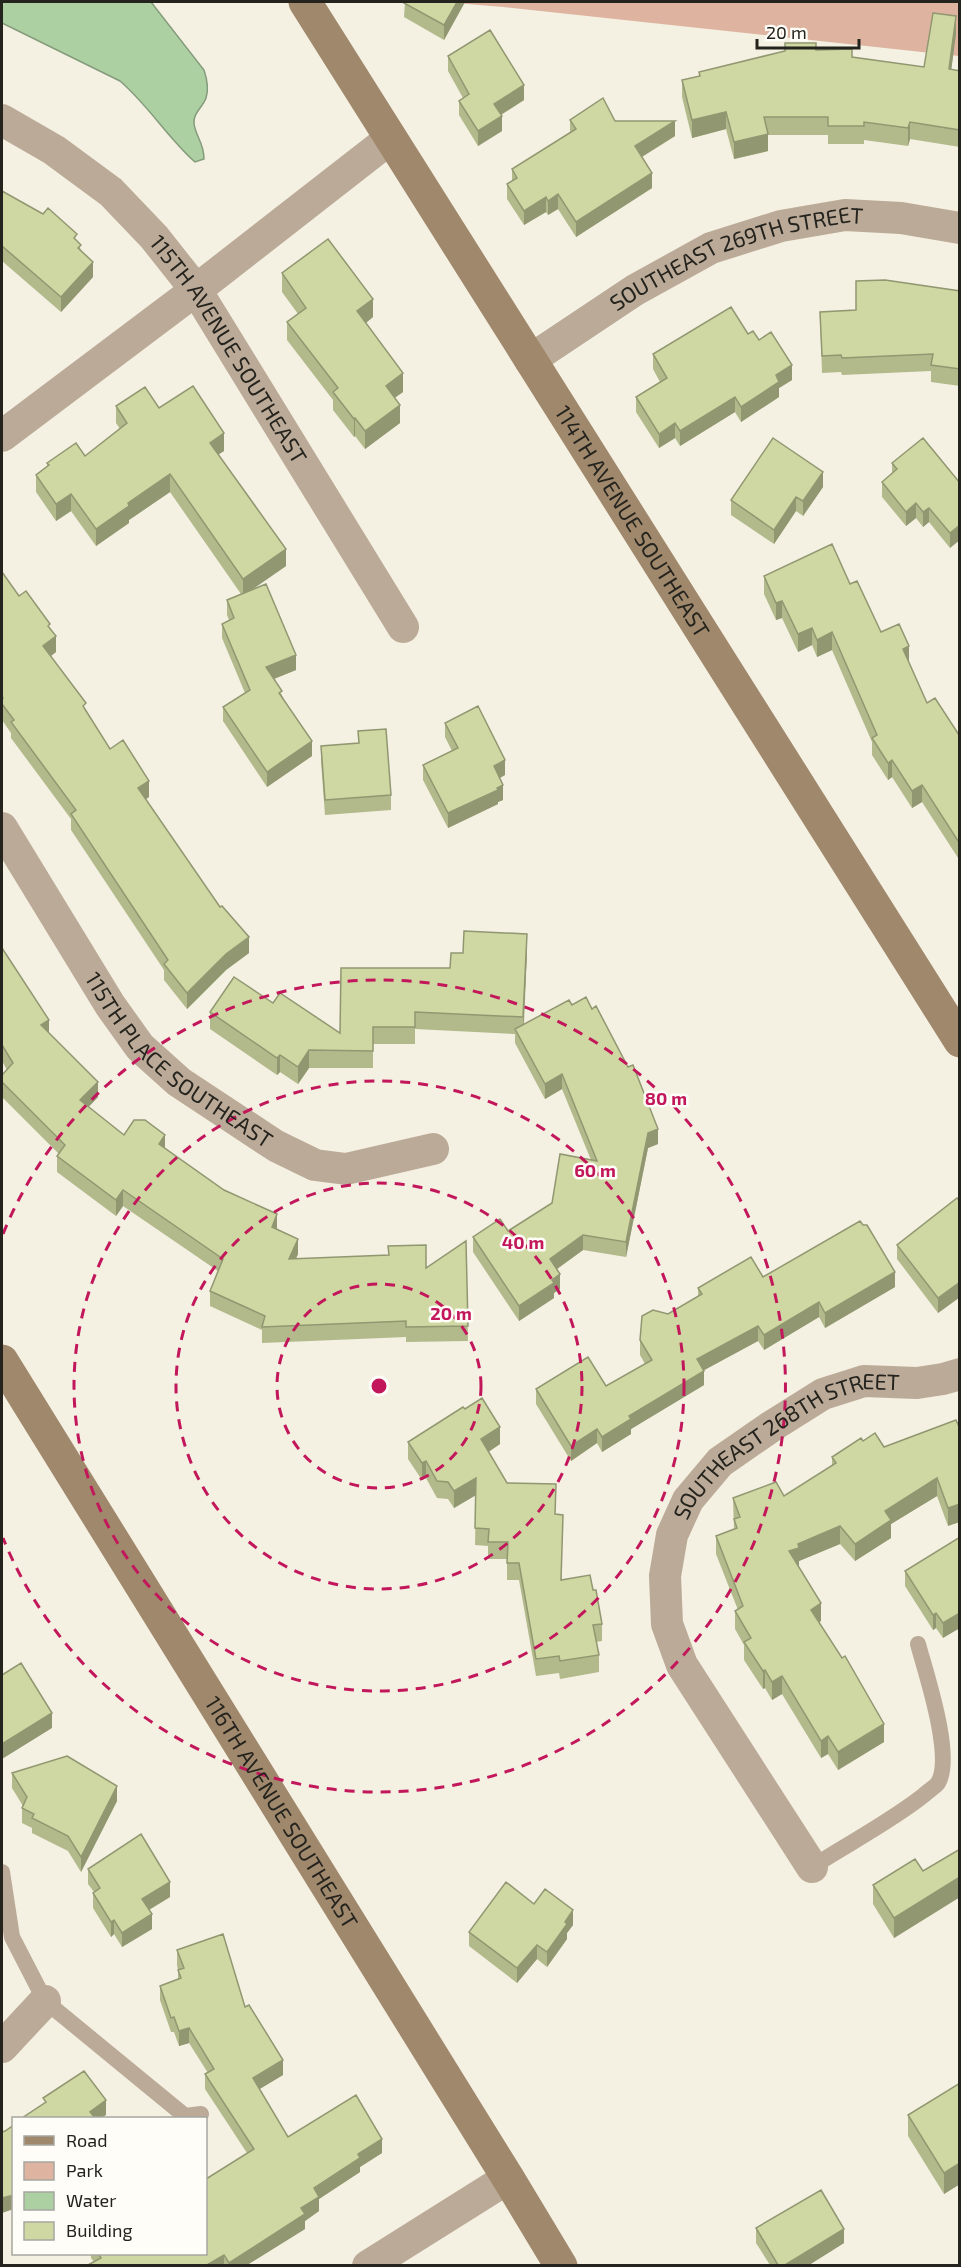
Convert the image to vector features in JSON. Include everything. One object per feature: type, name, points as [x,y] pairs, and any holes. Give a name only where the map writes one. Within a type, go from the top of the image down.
[{"type":"street","name":"114TH AVENUE SOUTHEAST","points":[[305,2],[960,1041]]},
{"type":"street","name":"115TH AVENUE SOUTHEAST","points":[[2,120],[54,150],[111,192],[154,237],[196,290],[403,627]]},
{"type":"street","points":[[2,436],[196,290],[390,138]]},
{"type":"street","name":"SOUTHEAST 269TH STREET","points":[[531,360],[635,290],[711,248],[781,226],[845,216],[901,218],[960,228]]},
{"type":"street","name":"115TH PLACE SOUTHEAST","points":[[2,828],[110,1005],[141,1047],[179,1082],[276,1146],[315,1165],[346,1169],[433,1149]]},
{"type":"street","name":"116TH AVENUE SOUTHEAST","points":[[2,1361],[561,2265]]},
{"type":"street","name":"SOUTHEAST 268TH STREET","points":[[812,1866],[682,1665],[667,1624],[665,1576],[672,1535],[688,1500],[720,1462],[772,1425],[823,1394],[864,1382],[917,1383],[960,1374]]},
{"type":"street","points":[[2,2047],[45,2001]]},
{"type":"street","points":[[368,2265],[508,2178]]},
{"type":"lane","points":[[812,1866],[910,1806],[938,1783],[944,1763],[940,1735],[918,1644]]},
{"type":"lane","points":[[2,1872],[12,1937],[45,2001],[185,2116],[201,2114]]},
{"type":"green space","points":[[444,2],[959,2],[959,56],[503,7]]},
{"type":"water","points":[[2,2],[151,2],[204,70],[207,95],[195,116],[194,123],[203,148],[204,159],[195,162],[120,81],[2,23]]},
{"type":"building","points":[[405,2],[457,2],[444,25]]},
{"type":"building","points":[[933,13],[956,16],[949,69],[960,71],[960,130],[910,122],[908,128],[864,122],[864,126],[828,126],[828,117],[764,117],[768,134],[734,142],[726,112],[692,120],[682,80],[700,76],[699,72],[785,51],[785,43],[816,43],[816,50],[852,49],[852,57],[924,67]]},
{"type":"building","points":[[490,30],[524,85],[494,104],[502,116],[478,131],[459,101],[469,94],[448,56]]},
{"type":"building","points":[[603,98],[615,121],[675,121],[635,146],[652,173],[576,222],[558,194],[548,201],[546,197],[524,211],[507,184],[517,178],[512,169],[576,129],[570,120]]},
{"type":"building","points":[[2,191],[43,214],[48,208],[77,234],[74,238],[81,245],[78,248],[93,262],[61,297],[2,246]]},
{"type":"building","points":[[328,239],[373,299],[357,311],[403,373],[386,386],[400,405],[365,431],[333,392],[338,388],[287,322],[306,308],[282,273]]},
{"type":"building","points":[[885,280],[960,291],[960,369],[931,365],[933,354],[842,358],[841,355],[822,356],[820,312],[856,310],[856,281]]},
{"type":"building","points":[[731,307],[748,334],[753,331],[759,340],[771,332],[792,365],[776,375],[779,382],[741,407],[735,397],[680,431],[675,423],[659,434],[636,397],[667,378],[653,354]]},
{"type":"building","points":[[193,386],[224,433],[210,443],[286,549],[243,579],[170,474],[96,529],[71,494],[56,504],[36,475],[49,465],[47,463],[76,443],[85,456],[127,423],[116,406],[145,387],[159,408]]},
{"type":"building","points":[[773,438],[823,472],[803,501],[796,497],[774,530],[731,500]]},
{"type":"building","points":[[923,438],[960,483],[960,525],[950,533],[929,508],[923,512],[916,503],[906,512],[882,482],[897,469],[892,463]]},
{"type":"building","points":[[832,544],[850,584],[857,581],[881,632],[899,624],[909,646],[903,649],[927,703],[935,698],[960,735],[960,844],[922,785],[912,791],[892,760],[888,763],[872,738],[877,735],[832,632],[817,640],[812,628],[798,634],[782,601],[776,603],[764,576]]},
{"type":"building","points":[[2,572],[19,596],[26,591],[50,624],[48,626],[56,636],[43,646],[86,703],[83,706],[110,749],[123,740],[149,781],[138,788],[220,907],[222,906],[249,937],[226,954],[187,993],[164,964],[168,960],[71,814],[76,810],[11,722],[14,720],[2,704]]},
{"type":"building","points":[[266,584],[296,655],[266,667],[282,691],[279,693],[312,741],[267,772],[223,707],[250,690],[222,624],[234,618],[227,600]]},
{"type":"building","points":[[478,706],[505,760],[494,766],[503,785],[497,788],[498,790],[448,813],[423,765],[458,748],[445,723]]},
{"type":"building","points":[[386,729],[391,795],[325,800],[321,746],[359,743],[358,731]]},
{"type":"building","points":[[464,931],[527,934],[523,1017],[415,1012],[415,1027],[373,1027],[373,1051],[309,1050],[298,1067],[280,1055],[277,1058],[210,1012],[234,977],[273,1003],[280,993],[340,1033],[341,968],[450,968],[451,953],[463,953]]},
{"type":"building","points":[[2,948],[49,1020],[41,1025],[98,1082],[80,1100],[124,1135],[134,1120],[145,1120],[165,1135],[159,1144],[224,1190],[277,1214],[272,1227],[298,1239],[289,1259],[389,1255],[388,1246],[426,1245],[426,1268],[466,1241],[468,1326],[406,1327],[406,1321],[262,1327],[265,1316],[210,1291],[223,1259],[123,1190],[116,1200],[57,1156],[65,1145],[2,1082],[2,1075],[13,1063],[2,1045]]},
{"type":"building","points":[[586,997],[592,1009],[596,1006],[628,1067],[633,1065],[658,1129],[648,1133],[626,1242],[583,1235],[550,1259],[560,1274],[552,1280],[554,1283],[519,1306],[473,1237],[500,1219],[508,1231],[552,1203],[560,1154],[597,1161],[562,1074],[545,1084],[515,1029],[569,1000],[572,1005]]},
{"type":"building","points":[[957,1198],[960,1201],[960,1282],[938,1298],[897,1245]]},
{"type":"building","points":[[860,1221],[863,1225],[867,1225],[895,1272],[825,1313],[819,1302],[764,1335],[758,1326],[697,1359],[704,1371],[629,1416],[631,1419],[602,1437],[597,1429],[571,1446],[536,1389],[588,1357],[606,1386],[652,1360],[640,1340],[642,1316],[653,1310],[668,1314],[702,1294],[698,1288],[751,1257],[763,1277]]},
{"type":"building","points":[[482,1398],[500,1427],[481,1439],[507,1483],[556,1484],[555,1514],[563,1515],[561,1580],[590,1575],[593,1590],[596,1590],[602,1624],[593,1625],[599,1655],[560,1661],[559,1656],[536,1659],[519,1563],[507,1563],[508,1542],[488,1542],[489,1529],[475,1528],[476,1478],[454,1491],[448,1482],[437,1481],[426,1461],[422,1463],[408,1442],[463,1407],[465,1409]]},
{"type":"building","points":[[956,1420],[960,1429],[960,1504],[948,1508],[937,1478],[885,1511],[891,1520],[855,1544],[840,1526],[798,1544],[799,1548],[789,1551],[821,1603],[811,1610],[842,1658],[845,1656],[884,1724],[838,1752],[828,1736],[821,1741],[782,1676],[772,1682],[744,1642],[751,1638],[735,1611],[743,1606],[716,1536],[737,1528],[734,1519],[740,1517],[733,1498],[776,1482],[784,1496],[836,1463],[832,1457],[861,1438],[863,1441],[875,1433],[884,1447]]},
{"type":"building","points":[[960,1537],[960,1613],[943,1623],[936,1613],[933,1615],[905,1571]]},
{"type":"building","points":[[21,1663],[52,1713],[2,1744],[2,1675]]},
{"type":"building","points":[[67,1756],[117,1786],[81,1857],[68,1836],[32,1818],[34,1814],[22,1808],[27,1797],[12,1773]]},
{"type":"building","points":[[141,1834],[170,1882],[142,1899],[152,1914],[122,1933],[114,1920],[111,1922],[93,1893],[100,1888],[88,1869]]},
{"type":"building","points":[[960,1849],[960,1877],[894,1918],[873,1885],[915,1859],[923,1871]]},
{"type":"building","points":[[506,1882],[534,1904],[545,1889],[573,1910],[565,1922],[567,1924],[547,1952],[537,1945],[517,1968],[469,1932]]},
{"type":"building","points":[[223,1934],[245,2007],[249,2005],[283,2060],[253,2078],[288,2137],[356,2095],[382,2139],[358,2154],[360,2158],[314,2188],[319,2197],[301,2208],[305,2214],[229,2263],[224,2255],[207,2265],[88,2265],[101,2258],[99,2255],[207,2255],[207,2178],[254,2149],[205,2074],[214,2069],[189,2028],[179,2031],[174,2017],[171,2018],[160,1986],[181,1978],[178,1970],[184,1968],[177,1950]]},
{"type":"building","points":[[84,2071],[106,2100],[90,2112],[94,2117],[24,2117],[46,2102],[43,2098]]},
{"type":"building","points":[[960,2083],[960,2163],[944,2173],[908,2115]]},
{"type":"building","points":[[12,2126],[12,2196],[2,2198],[2,2132]]},
{"type":"building","points":[[821,2190],[844,2229],[785,2265],[778,2265],[756,2228]]}]
